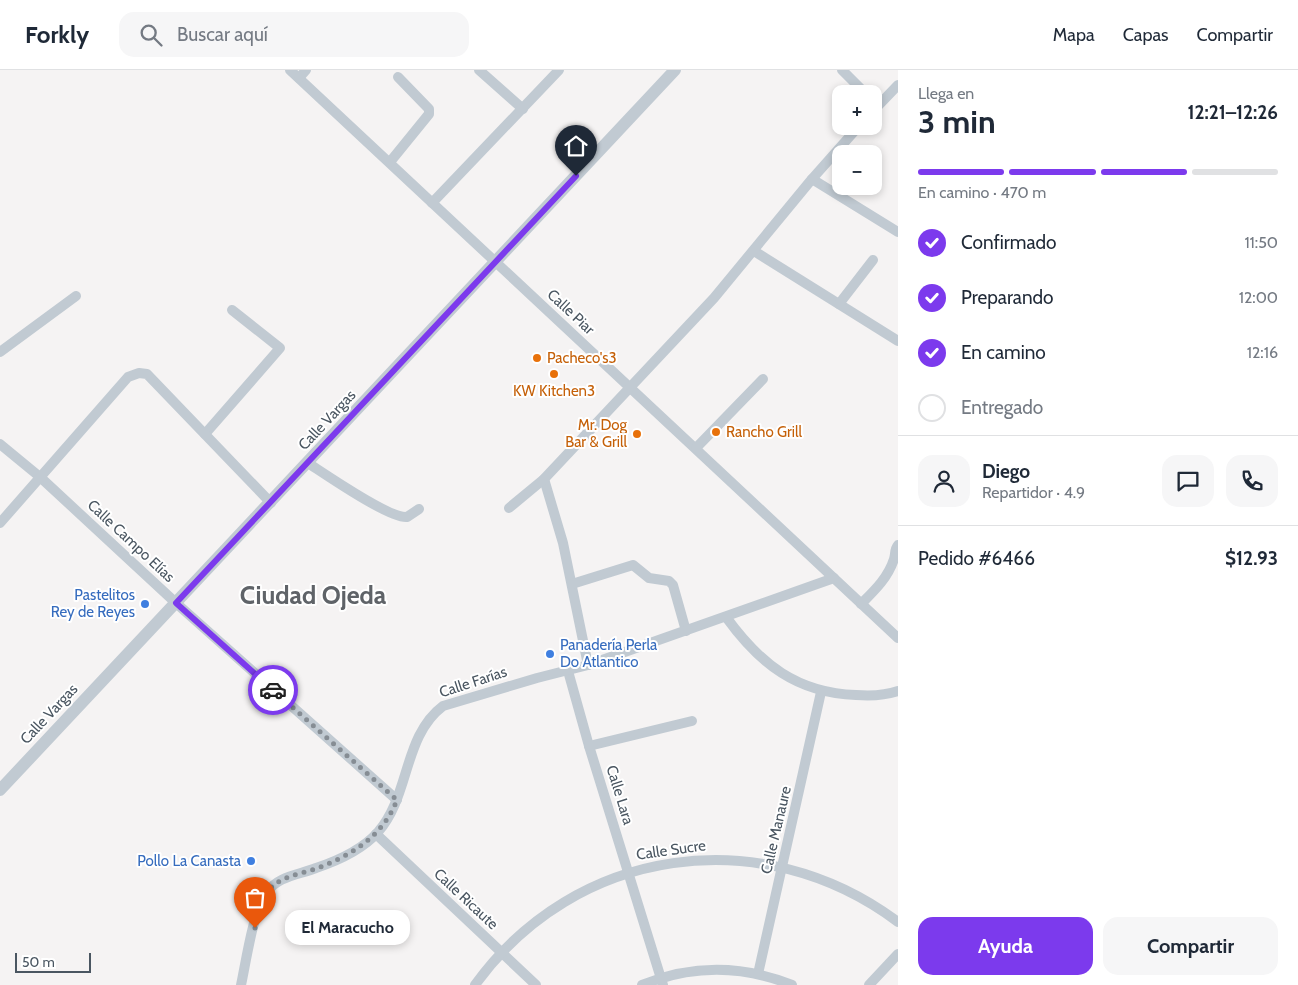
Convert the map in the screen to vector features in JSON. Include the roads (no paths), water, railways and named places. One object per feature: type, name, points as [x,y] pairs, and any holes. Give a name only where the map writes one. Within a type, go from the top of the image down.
[{"type":"street","name":"Calle Piar","points":[[290,70],[302,74],[432,203],[898,638]]},
{"type":"street","points":[[479,70],[523,109]]},
{"type":"street","points":[[432,203],[559,70]]},
{"type":"street","name":"Calle Vargas","points":[[0,790],[675,70]]},
{"type":"street","points":[[842,70],[857,85]]},
{"type":"street","points":[[390,162],[429,114],[429,109],[398,78]]},
{"type":"street","points":[[882,99],[898,84]]},
{"type":"street","points":[[509,508],[544,479],[630,388],[754,251],[812,178],[851,135]]},
{"type":"street","points":[[812,178],[898,232]]},
{"type":"street","points":[[754,251],[898,341]]},
{"type":"street","points":[[839,304],[873,260]]},
{"type":"street","points":[[0,352],[76,296]]},
{"type":"street","points":[[205,434],[280,348],[232,310]]},
{"type":"street","points":[[0,523],[128,377],[138,373],[148,374],[271,503]]},
{"type":"street","points":[[696,448],[763,379]]},
{"type":"street","name":"Calle Campo Elías","points":[[0,445],[40,478],[176,603],[397,800]]},
{"type":"street","points":[[308,463],[347,488],[396,515],[407,517],[419,509]]},
{"type":"street","points":[[544,479],[563,543],[588,665]]},
{"type":"street","points":[[861,604],[881,585],[895,558],[894,550],[898,545]]},
{"type":"street","points":[[572,584],[633,565],[649,578],[669,582],[673,585],[686,631]]},
{"type":"street","name":"Calle Farías","points":[[241,985],[259,908],[269,890],[284,878],[317,868],[350,853],[376,834],[391,816],[415,746],[430,716],[442,706],[588,665],[834,578]]},
{"type":"street","points":[[726,617],[744,642],[758,656],[788,677],[821,692],[872,696],[898,691]]},
{"type":"street","name":"Calle Lara","points":[[568,671],[661,981]]},
{"type":"street","name":"Calle Manaure","points":[[758,974],[821,692]]},
{"type":"street","points":[[589,746],[692,721]]},
{"type":"street","name":"Calle Ricaute","points":[[376,834],[536,985]]},
{"type":"street","name":"Calle Sucre","points":[[475,985],[524,930],[582,892],[628,872],[695,860],[739,860],[782,867],[836,885],[870,902],[898,922]]},
{"type":"street","points":[[869,985],[898,954]]},
{"type":"street","points":[[642,985],[707,969],[733,970],[758,974],[792,985]]},
{"type":"place","name":"Pacheco's3","points":[[537,358]]},
{"type":"place","name":"KW Kitchen3","points":[[554,374]]},
{"type":"place","name":"Rancho Grill","points":[[716,432]]},
{"type":"place","name":"Mr. Dog Bar & Grill","points":[[637,434]]},
{"type":"place","name":"Pastelitos Rey de Reyes","points":[[145,604]]},
{"type":"place","name":"Panadería Perla Do Atlantico","points":[[550,654]]},
{"type":"place","name":"Pollo La Canasta","points":[[251,861]]},
{"type":"place","name":"El Maracucho","points":[[255,928]]},
{"type":"district","name":"Ciudad Ojeda","points":[[313,595]]}]
